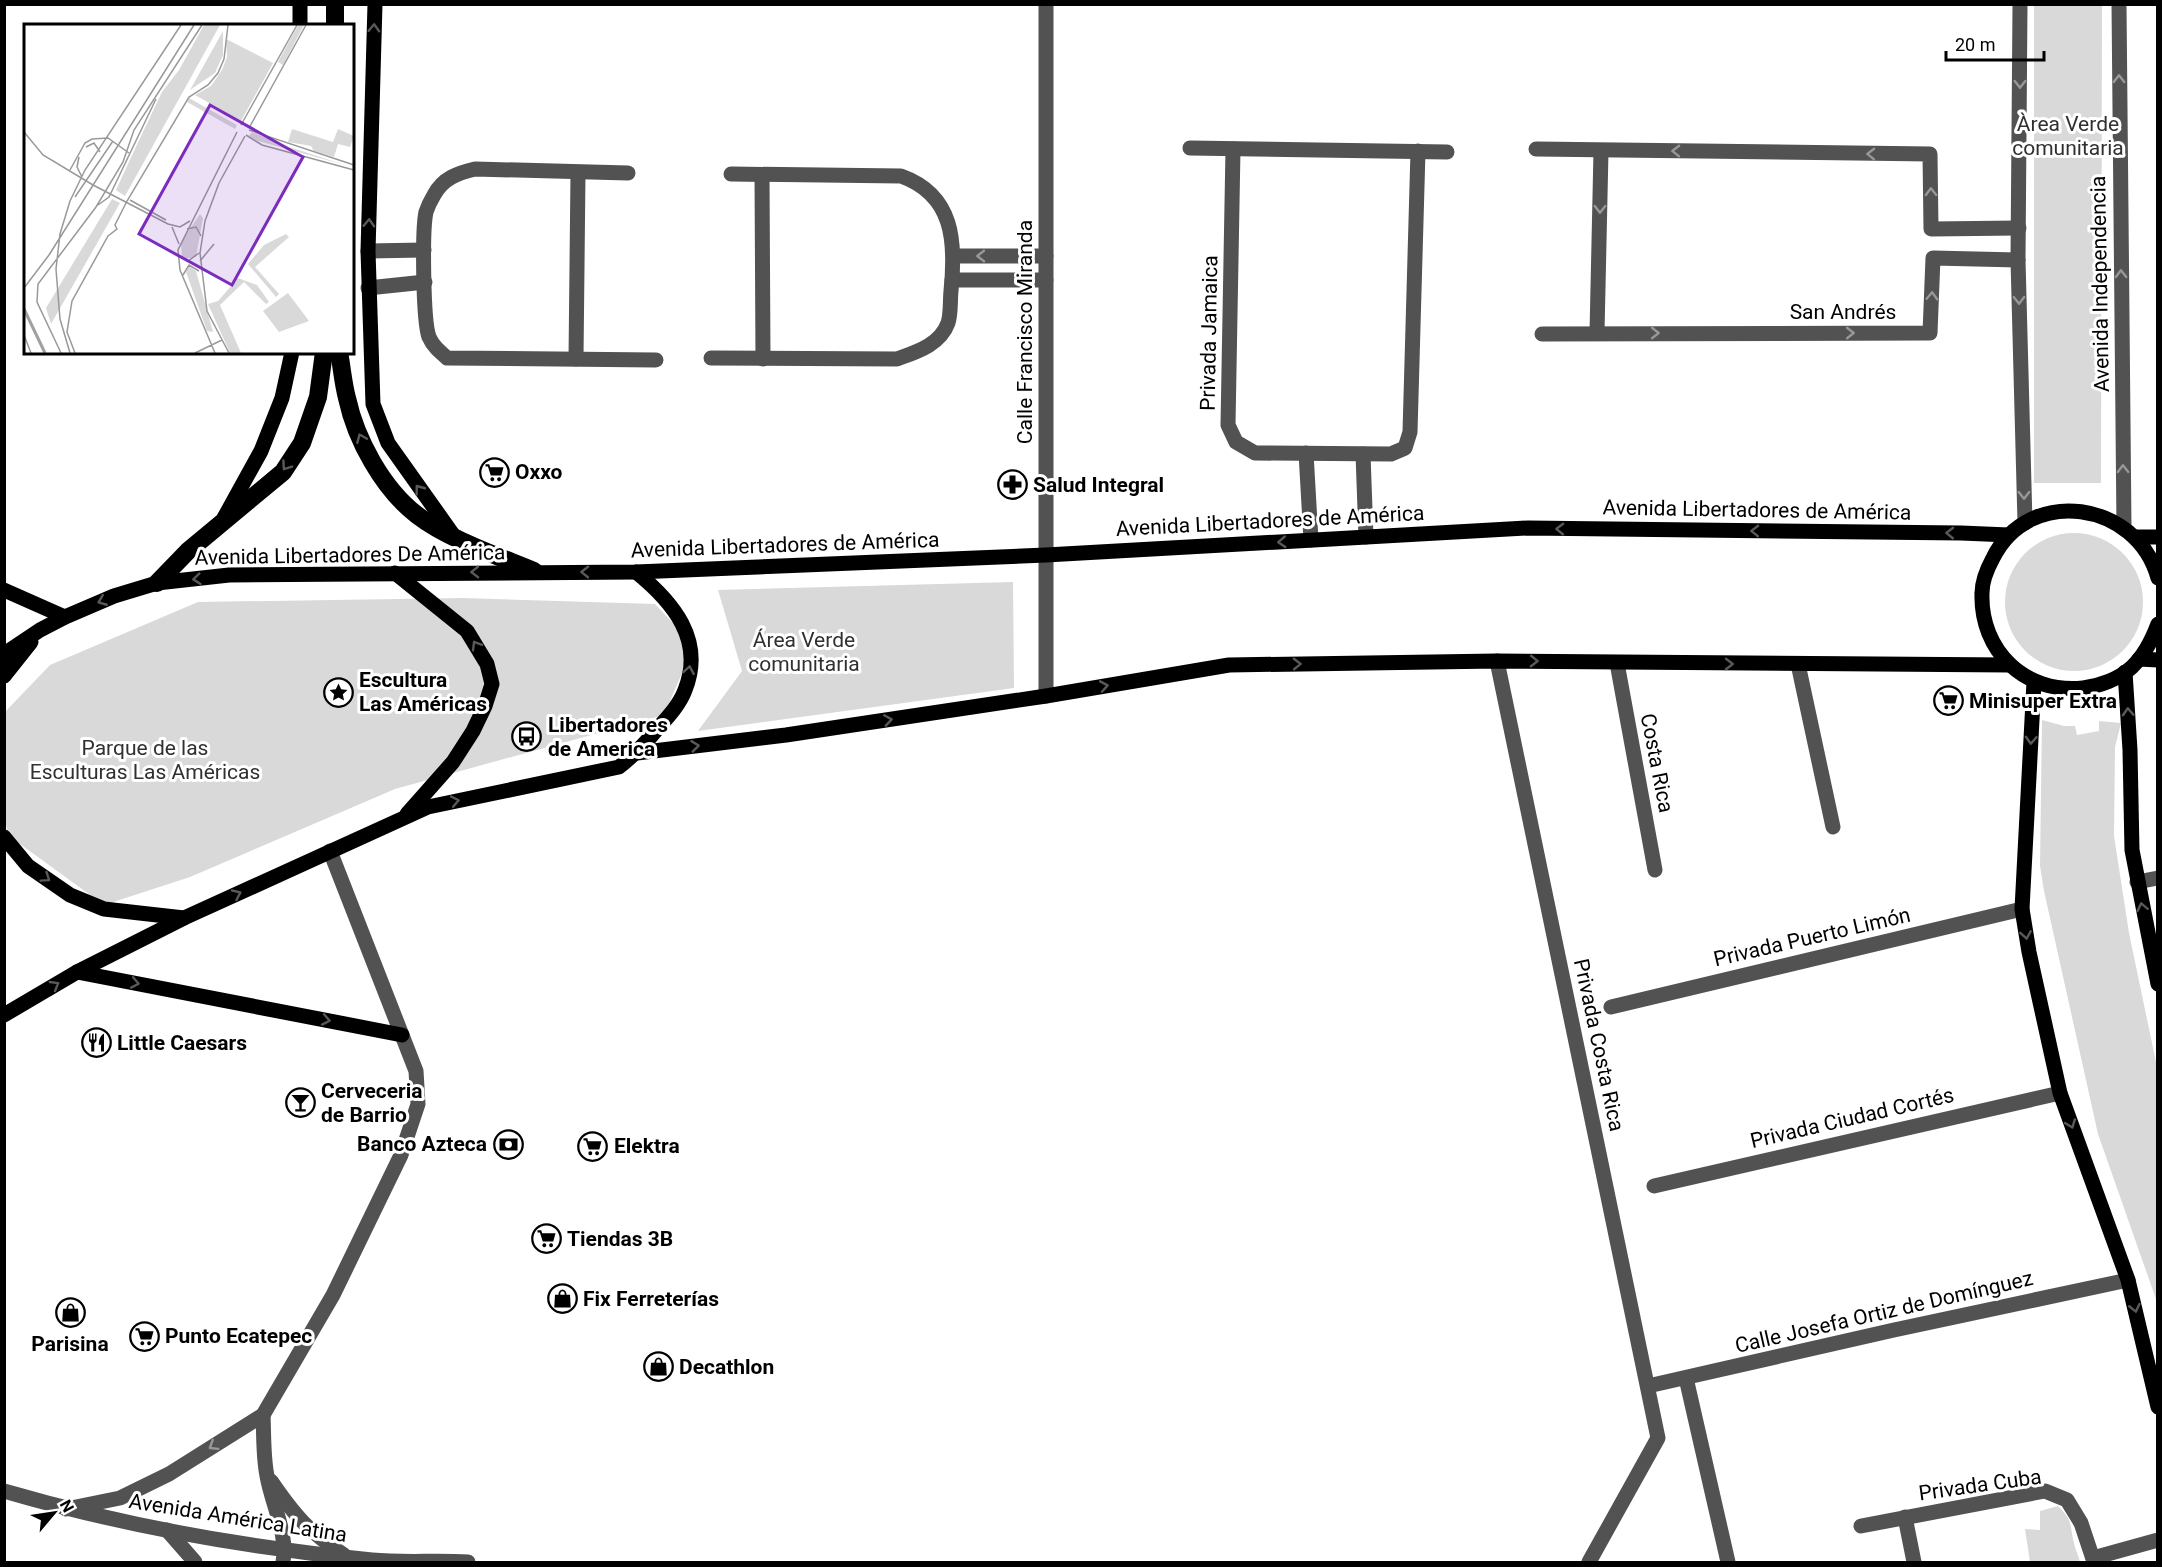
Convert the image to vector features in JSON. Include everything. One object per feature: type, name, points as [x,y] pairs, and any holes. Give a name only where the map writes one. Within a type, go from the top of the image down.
[{"type":"highway","points":[[334,24],[335,4]]},
{"type":"highway","points":[[157,583],[188,551],[283,472],[302,443],[318,398],[324,354]]},
{"type":"highway","points":[[339,354],[347,399],[360,438],[381,478],[417,515],[454,536],[534,572]]},
{"type":"main road","points":[[300,4],[300,24]]},
{"type":"main road","name":"Avenida Libertadores De América","points":[[375,4],[368,251],[373,404],[388,443],[454,536]]},
{"type":"main road","name":"Avenida Libertadores De América","points":[[220,525],[261,451],[282,398],[292,354]]},
{"type":"main road","points":[[2157,578],[2148,555],[2129,532],[2100,515],[2075,510],[2049,513],[2025,523],[2009,535],[1996,551],[1987,570],[1982,590],[1982,611],[1987,631],[1996,649],[2010,665],[2034,682],[2065,690],[2097,687],[2125,672],[2139,659],[2152,641],[2157,624]]},
{"type":"main road","name":"Avenida Libertadores de América","points":[[534,572],[636,572],[1046,555],[1528,528],[2009,535]]},
{"type":"main road","points":[[2129,532],[2157,537]]},
{"type":"main road","name":"Avenida Libertadores De América","points":[[4,654],[65,616],[114,596],[157,583],[229,575],[534,572]]},
{"type":"main road","points":[[4,1015],[77,972],[184,918],[428,807],[619,767],[636,753],[667,718],[685,691],[692,663],[688,634],[674,609],[658,590],[636,572]]},
{"type":"main road","points":[[395,573],[467,631],[487,664],[492,684],[485,706],[473,730],[453,762],[403,818]]},
{"type":"main road","points":[[4,590],[65,616]]},
{"type":"main road","points":[[4,676],[40,630]]},
{"type":"main road","points":[[2139,659],[2157,660]]},
{"type":"main road","points":[[636,753],[786,735],[1046,696],[1229,665],[1497,661],[2010,665]]},
{"type":"main road","points":[[2125,672],[2130,750],[2132,850],[2157,984]]},
{"type":"main road","points":[[2034,682],[2022,909],[2029,952],[2060,1092],[2128,1280],[2157,1407]]},
{"type":"main road","points":[[4,837],[28,866],[70,895],[104,909],[184,918]]},
{"type":"main road","points":[[77,972],[402,1035]]},
{"type":"street","name":"Calle Francisco Miranda","points":[[1046,4],[1046,696]]},
{"type":"street","points":[[2020,4],[2018,260],[2025,523]]},
{"type":"street","name":"Avenida Independencia","points":[[2120,4],[2129,532]]},
{"type":"street","points":[[1190,148],[1447,152]]},
{"type":"street","name":"Privada Jamaica","points":[[1233,149],[1228,425],[1236,442],[1255,453],[1391,454],[1405,448],[1410,432],[1418,152]]},
{"type":"street","points":[[1536,149],[1930,154],[1931,230],[2019,228]]},
{"type":"street","points":[[1597,333],[1601,151]]},
{"type":"street","points":[[628,173],[475,169],[457,173],[444,181],[426,211],[424,250],[428,335],[436,349],[447,358],[656,360]]},
{"type":"street","points":[[576,359],[578,173]]},
{"type":"street","points":[[711,358],[897,359],[920,351],[939,336],[948,323],[953,256],[949,223],[944,209],[927,188],[902,176],[732,174]]},
{"type":"street","points":[[762,175],[763,359]]},
{"type":"street","points":[[368,251],[424,250]]},
{"type":"street","points":[[953,256],[1046,256]]},
{"type":"street","name":"San Andrés","points":[[1542,334],[1930,333],[1933,258],[2018,260]]},
{"type":"street","points":[[952,280],[1046,280]]},
{"type":"street","points":[[368,288],[425,282]]},
{"type":"street","points":[[1306,453],[1311,540]]},
{"type":"street","points":[[1364,454],[1366,537]]},
{"type":"street","name":"Privada Costa Rica","points":[[1497,661],[1658,1438],[1589,1563]]},
{"type":"street","name":"Costa Rica","points":[[1617,663],[1655,870]]},
{"type":"street","points":[[1798,664],[1833,826]]},
{"type":"street","points":[[66,1509],[120,1498],[169,1474],[263,1415],[333,1295],[401,1155],[418,1104],[416,1071],[330,851]]},
{"type":"street","points":[[2137,882],[2157,878]]},
{"type":"street","name":"Privada Puerto Limón","points":[[1611,1007],[2022,909]]},
{"type":"street","name":"Privada Ciudad Cortés","points":[[1654,1186],[2060,1092]]},
{"type":"street","name":"Calle Josefa Ortiz de Domínguez","points":[[1648,1386],[2128,1280]]},
{"type":"street","points":[[1686,1378],[1728,1563]]},
{"type":"street","points":[[263,1415],[266,1474],[281,1527],[284,1556],[274,1563]]},
{"type":"street","points":[[266,1474],[303,1525],[347,1556]]},
{"type":"street","name":"Avenida América Latina","points":[[4,1491],[66,1509],[284,1556],[347,1556],[370,1561],[468,1563]]},
{"type":"street","name":"Privada Cuba","points":[[1861,1526],[2045,1491],[2067,1500],[2081,1523],[2094,1560],[2157,1540]]},
{"type":"street","name":"Privada Cuba","points":[[1905,1517],[1914,1563]]},
{"type":"street","points":[[167,1530],[195,1563]]},
{"type":"green space","name":"Àrea Verde comunitaria","points":[[2034,5],[2102,5],[2101,483],[2034,483]]},
{"type":"green space","points":[[2074,533],[2100,538],[2123,553],[2138,576],[2143,602],[2138,628],[2123,651],[2100,666],[2074,671],[2048,666],[2025,651],[2010,628],[2005,602],[2010,576],[2025,553],[2048,538]]},
{"type":"green space","name":"Área Verde comunitaria","points":[[1013,582],[1014,688],[698,731],[742,671],[718,590]]},
{"type":"green space","name":"Parque de las Esculturas Las Américas","points":[[463,598],[655,604],[688,639],[682,673],[664,715],[395,789],[190,877],[104,905],[9,836],[4,818],[4,713],[50,665],[198,602]]},
{"type":"green space","points":[[2042,720],[2064,726],[2075,726],[2077,735],[2099,731],[2099,721],[2121,723],[2115,747],[2114,836],[2129,933],[2157,1067],[2157,1302],[2098,1134],[2044,891],[2040,866]]},
{"type":"green space","points":[[2058,1506],[2069,1520],[2080,1562],[2030,1562],[2025,1529],[2040,1530],[2040,1511]]},
{"type":"place","name":"Oxxo","points":[[494,472]]},
{"type":"place","name":"Salud Integral","points":[[1012,485]]},
{"type":"place","name":"Escultura Las Américas","points":[[338,692]]},
{"type":"place","name":"Minisuper Extra","points":[[1948,701]]},
{"type":"place","name":"Libertadores de America","points":[[527,737]]},
{"type":"place","name":"Little Caesars","points":[[96,1043]]},
{"type":"place","name":"Cerveceria de Barrio","points":[[300,1103]]},
{"type":"place","name":"Banco Azteca","points":[[508,1144]]},
{"type":"place","name":"Elektra","points":[[593,1146]]},
{"type":"place","name":"Tiendas 3B","points":[[546,1239]]},
{"type":"place","name":"Fix Ferreterías","points":[[562,1299]]},
{"type":"place","name":"Parisina","points":[[70,1313]]},
{"type":"place","name":"Punto Ecatepec","points":[[144,1336]]},
{"type":"place","name":"Decathlon","points":[[658,1367]]}]
